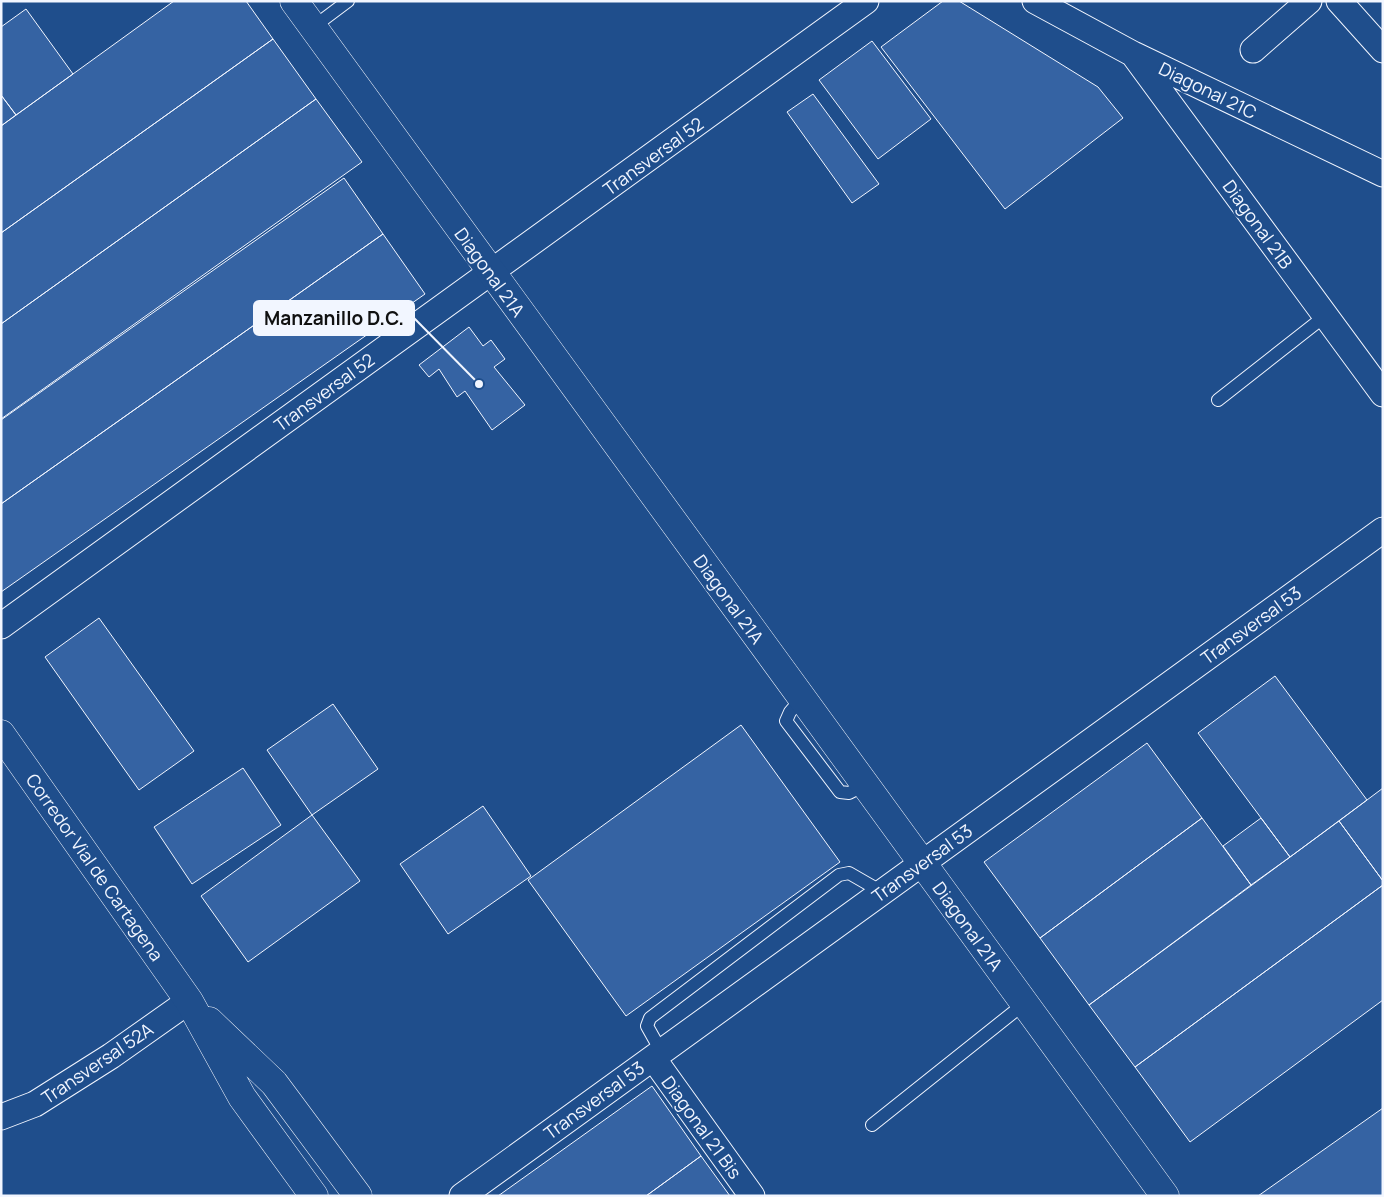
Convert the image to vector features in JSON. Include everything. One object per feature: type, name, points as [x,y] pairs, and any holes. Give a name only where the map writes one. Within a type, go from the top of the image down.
[{"type":"street","name":"Diagonal 21A","points":[[294,1],[1166,1196]]},
{"type":"street","name":"Transversal 52","points":[[1,626],[866,1]]},
{"type":"street","name":"Diagonal 21C","points":[[1035,1],[1133,54],[1383,174]]},
{"type":"street","points":[[1253,50],[1309,1]]},
{"type":"street","points":[[1339,1],[1383,50]]},
{"type":"street","name":"Diagonal 21B","points":[[1133,54],[1383,394]]},
{"type":"street","name":"Transversal 53","points":[[462,1196],[1383,530]]},
{"type":"street","name":"Corredor Vial de Cartagena","points":[[1,734],[188,1001],[242,1097],[314,1196]]},
{"type":"street","name":"Corredor Vial de Cartagena","points":[[188,1001],[274,1083],[358,1196]]},
{"type":"street","name":"Transversal 52A","points":[[1,1117],[35,1104],[111,1056],[188,1001]]},
{"type":"street","name":"Diagonal 21 Bis","points":[[657,1055],[752,1196]]},
{"type":"lane","points":[[312,28],[348,1]]},
{"type":"lane","points":[[1218,400],[1325,316]]},
{"type":"lane","points":[[657,1055],[647,1026],[650,1018],[839,875],[849,873],[882,892]]},
{"type":"lane","points":[[872,1125],[1025,1003]]},
{"type":"building","points":[[174,1],[246,1],[273,39],[1,233],[1,126]]},
{"type":"building","points":[[943,1],[959,1],[1098,87],[1123,118],[1005,209],[881,47]]},
{"type":"building","points":[[26,9],[73,74],[16,115],[1,95],[1,27]]},
{"type":"building","points":[[273,39],[316,99],[1,324],[1,233]]},
{"type":"building","points":[[872,41],[931,119],[878,159],[819,80]]},
{"type":"building","points":[[813,94],[879,184],[852,203],[787,112]]},
{"type":"building","points":[[1,95],[16,115],[1,126]]},
{"type":"building","points":[[316,99],[362,162],[1,419],[1,324]]},
{"type":"building","points":[[344,178],[383,234],[1,504],[1,420]]},
{"type":"building","points":[[383,234],[425,294],[1,592],[1,504]]},
{"type":"building","points":[[469,327],[483,346],[491,340],[505,359],[494,367],[525,405],[492,430],[465,391],[457,397],[439,369],[429,377],[419,365]]},
{"type":"building","points":[[99,618],[194,751],[139,790],[45,657]]},
{"type":"building","points":[[1275,676],[1367,800],[1290,857],[1198,733]]},
{"type":"building","points":[[333,704],[378,769],[312,815],[267,750]]},
{"type":"building","points":[[741,725],[840,862],[626,1016],[528,880]]},
{"type":"building","points":[[1147,743],[1202,818],[1040,938],[984,862]]},
{"type":"building","points":[[243,768],[281,825],[192,884],[154,827]]},
{"type":"building","points":[[1383,788],[1383,881],[1339,821]]},
{"type":"building","points":[[483,806],[531,876],[448,934],[400,864]]},
{"type":"building","points":[[312,815],[360,881],[248,962],[201,896]]},
{"type":"building","points":[[1202,818],[1251,885],[1089,1005],[1040,938]]},
{"type":"building","points":[[1261,818],[1290,857],[1251,885],[1223,846]]},
{"type":"building","points":[[1339,821],[1383,881],[1383,885],[1135,1067],[1089,1005]]},
{"type":"building","points":[[1383,885],[1383,1000],[1190,1142],[1135,1067]]},
{"type":"building","points":[[652,1086],[701,1156],[646,1196],[498,1196]]},
{"type":"building","points":[[1383,1108],[1383,1196],[1258,1196]]},
{"type":"building","points":[[701,1156],[730,1196],[646,1196]]},
{"type":"place","name":"Manzanillo D.C.","points":[[479,384]]}]
